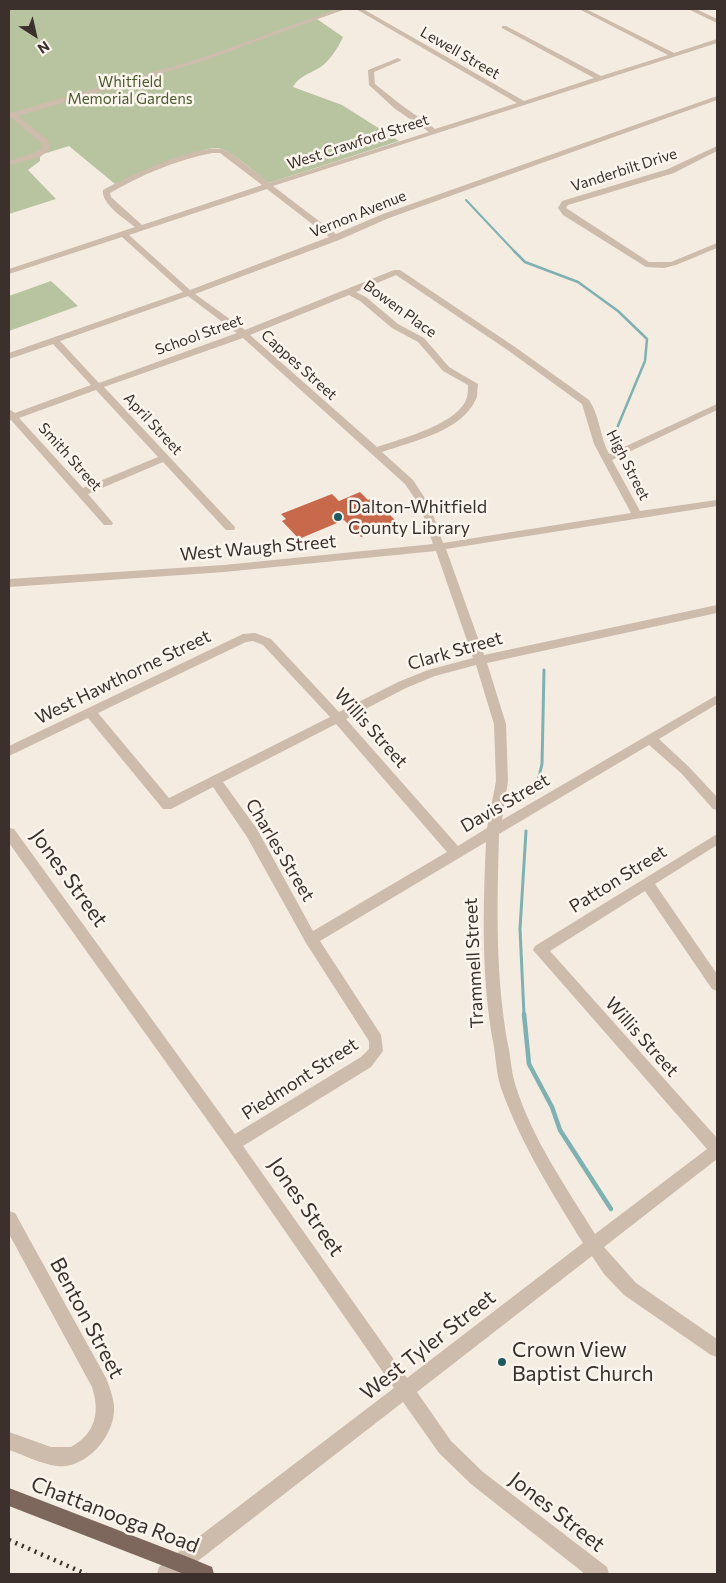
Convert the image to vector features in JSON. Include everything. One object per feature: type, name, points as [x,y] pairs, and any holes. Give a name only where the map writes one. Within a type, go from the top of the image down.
[{"type":"main road","name":"Chattanooga Road","points":[[9,1497],[205,1574]]},
{"type":"street","points":[[9,163],[37,155],[46,149],[45,142],[14,115],[201,60],[342,9]]},
{"type":"street","name":"Lewell Street","points":[[359,9],[522,103]]},
{"type":"street","points":[[582,9],[674,55]]},
{"type":"street","points":[[691,9],[717,21]]},
{"type":"street","points":[[504,27],[599,78]]},
{"type":"street","name":"West Crawford Street","points":[[9,272],[267,186],[717,41]]},
{"type":"street","points":[[398,60],[370,71],[372,86],[396,106],[434,132]]},
{"type":"street","name":"Vernon Avenue","points":[[9,356],[189,293],[336,238],[395,213],[717,98]]},
{"type":"street","name":"Vanderbilt Drive","points":[[717,148],[671,171],[565,203],[562,208],[646,264],[654,267],[664,266],[717,245]]},
{"type":"street","points":[[141,229],[111,202],[106,192],[115,186],[196,154],[214,150],[222,151],[336,238]]},
{"type":"street","name":"Cappes Street","points":[[123,234],[189,293],[244,334],[375,451],[408,482],[425,506]]},
{"type":"street","name":"School Street","points":[[10,416],[244,334],[348,290],[397,272]]},
{"type":"street","name":"High Street","points":[[397,272],[512,349],[586,402],[592,416],[595,435],[637,515]]},
{"type":"street","name":"Bowen Place","points":[[348,290],[363,299],[395,326],[421,340],[446,369],[473,384],[474,390],[470,406],[457,418],[441,427],[375,451]]},
{"type":"street","name":"April Street","points":[[54,340],[230,528]]},
{"type":"street","points":[[606,459],[717,407]]},
{"type":"street","name":"Smith Street","points":[[10,416],[108,523]]},
{"type":"street","points":[[81,492],[165,458]]},
{"type":"street","name":"West Waugh Street","points":[[9,583],[243,568],[440,547],[717,503]]},
{"type":"street","name":"Trammell Street","points":[[425,506],[480,660],[500,724],[502,781],[493,833],[490,916],[495,1016],[508,1086],[525,1128],[593,1245],[610,1268],[630,1289],[717,1349]]},
{"type":"street","name":"Clark Street","points":[[90,712],[167,805],[402,685],[432,673],[480,660],[717,609]]},
{"type":"street","name":"West Hawthorne Street","points":[[9,751],[243,638],[252,636]]},
{"type":"street","name":"Willis Street","points":[[252,636],[267,642],[338,718],[456,853]]},
{"type":"street","name":"Davis Street","points":[[311,939],[717,699]]},
{"type":"street","points":[[650,738],[685,770],[717,805]]},
{"type":"street","name":"Charles Street","points":[[215,781],[252,833],[311,939]]},
{"type":"street","name":"Jones Street","points":[[9,833],[234,1144],[445,1448],[477,1478],[600,1574]]},
{"type":"street","name":"Patton Street","points":[[540,950],[717,839]]},
{"type":"street","points":[[647,883],[717,985]]},
{"type":"street","name":"Piedmont Street","points":[[234,1144],[366,1062],[376,1051],[376,1040],[311,939]]},
{"type":"street","name":"Willis Street","points":[[540,950],[717,1149]]},
{"type":"street","name":"West Tyler Street","points":[[166,1574],[182,1564],[407,1391],[717,1149]]},
{"type":"street","name":"Benton Street","points":[[9,1218],[100,1384],[106,1405],[105,1414],[98,1433],[80,1451],[70,1456],[57,1457],[9,1441]]},
{"type":"green space","name":"Whitfield Memorial Gardens","points":[[9,9],[346,9],[317,19],[343,37],[336,50],[326,62],[301,78],[293,87],[342,105],[399,141],[269,183],[230,153],[218,148],[183,156],[115,184],[69,146],[40,155],[40,161],[28,170],[56,199],[9,214]]},
{"type":"green space","points":[[51,281],[78,306],[9,331],[9,296]]},
{"type":"building","name":"Dalton-Whitfield County Library","points":[[360,492],[368,500],[373,498],[397,522],[361,537],[344,520],[299,539],[282,521],[286,519],[281,514],[332,494],[339,501]]},
{"type":"waterway","points":[[466,200],[515,252]]},
{"type":"waterway","points":[[515,252],[525,262],[578,282],[618,311],[647,339],[645,361],[612,440]]},
{"type":"waterway","points":[[535,794],[542,764],[544,670]]},
{"type":"waterway","points":[[524,1015],[520,929],[526,831]]},
{"type":"waterway","points":[[524,1014],[529,1064],[552,1107],[560,1130],[611,1209]]},
{"type":"railway","points":[[9,1540],[86,1574]]},
{"type":"place","name":"Dalton-Whitfield County Library","points":[[338,517]]},
{"type":"place","name":"Crown View Baptist Church","points":[[502,1362]]}]
